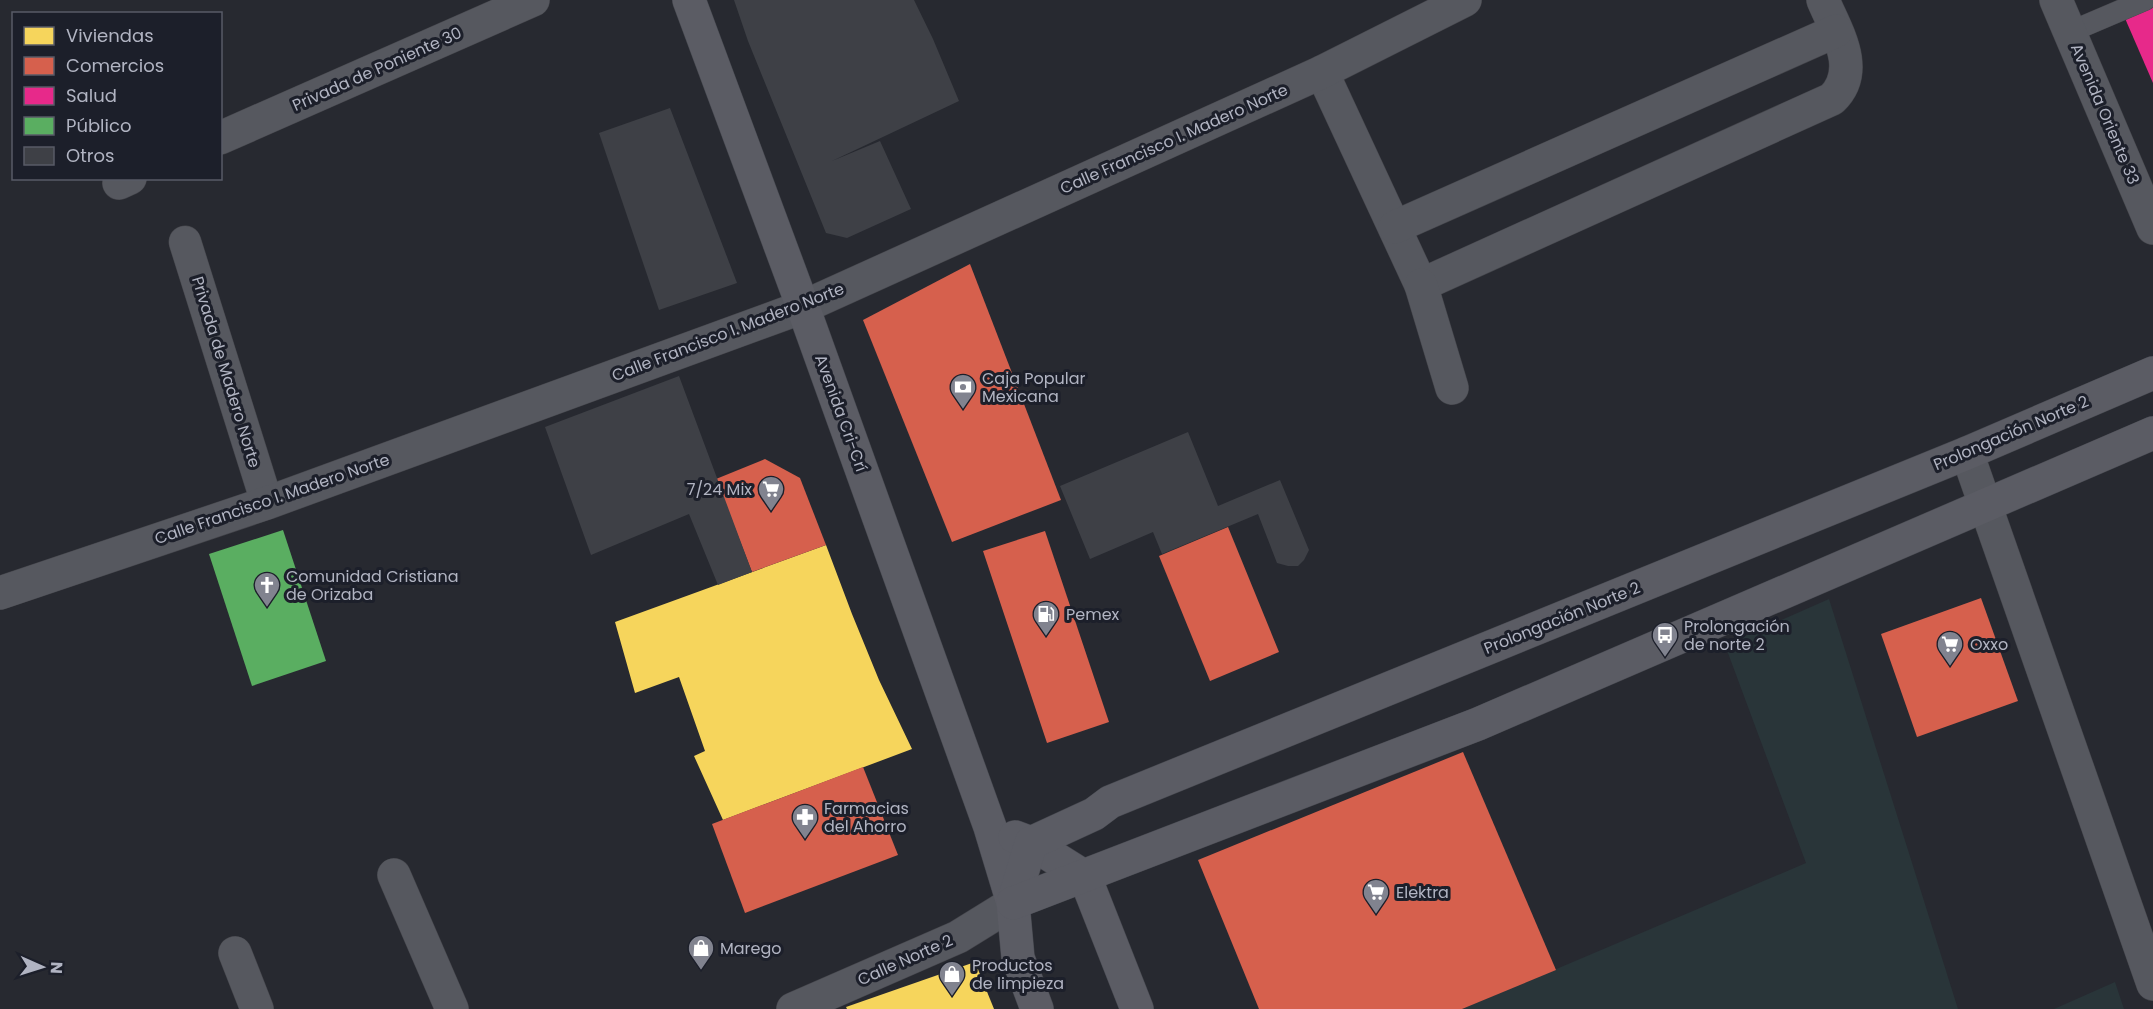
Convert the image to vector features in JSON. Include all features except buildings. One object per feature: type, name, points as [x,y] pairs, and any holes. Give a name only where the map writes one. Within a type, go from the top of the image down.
[{"type":"main road","name":"Avenida Cri-Crí","points":[[689,0],[803,307],[990,827],[1013,903],[1018,958],[1036,1009]]},
{"type":"main road","name":"Prolongación Norte 2","points":[[1031,843],[1094,814],[1110,802],[1967,453],[2153,373]]},
{"type":"main road","points":[[1013,903],[1086,877],[1478,724],[2153,433]]},
{"type":"main road","points":[[990,827],[1031,843],[1086,877],[1137,1009]]},
{"type":"main road","points":[[1013,903],[1031,843]]},
{"type":"street","name":"Privada de Poniente 30","points":[[222,137],[533,0]]},
{"type":"street","name":"Calle Francisco I. Madero Norte","points":[[0,593],[267,503],[803,307],[1322,72],[1465,0]]},
{"type":"street","points":[[1421,285],[1832,99],[1839,92],[1846,71],[1846,55],[1822,0]]},
{"type":"street","name":"Avenida Oriente 33","points":[[2056,0],[2153,228]]},
{"type":"street","points":[[1395,227],[1836,31]]},
{"type":"street","points":[[1322,72],[1421,285],[1452,388]]},
{"type":"street","name":"Privada de Madero Norte","points":[[185,242],[267,503]]},
{"type":"street","points":[[1967,453],[2153,984]]},
{"type":"street","points":[[394,875],[452,1009]]},
{"type":"street","name":"Calle Norte 2","points":[[793,1009],[958,937],[1013,903]]},
{"type":"street","points":[[235,953],[257,1009]]},
{"type":"lane","points":[[2070,32],[2145,0]]},
{"type":"shaded area","points":[[1829,599],[1958,1009],[1462,1009],[1806,863],[1725,645]]},
{"type":"shaded area","points":[[2115,982],[2124,1009],[2054,1009]]},
{"type":"place","name":"Caja Popular Mexicana","points":[[963,410]]},
{"type":"place","name":"7/24 Mix","points":[[771,512]]},
{"type":"place","name":"Comunidad Cristiana de Orizaba","points":[[267,608]]},
{"type":"place","name":"Pemex","points":[[1046,637]]},
{"type":"place","name":"Prolongación de norte 2","points":[[1665,658]]},
{"type":"place","name":"Oxxo","points":[[1950,667]]},
{"type":"place","name":"Farmacias del Ahorro","points":[[805,840]]},
{"type":"place","name":"Elektra","points":[[1376,915]]},
{"type":"place","name":"Marego","points":[[701,971]]},
{"type":"place","name":"Productos de limpieza","points":[[952,997]]}]
